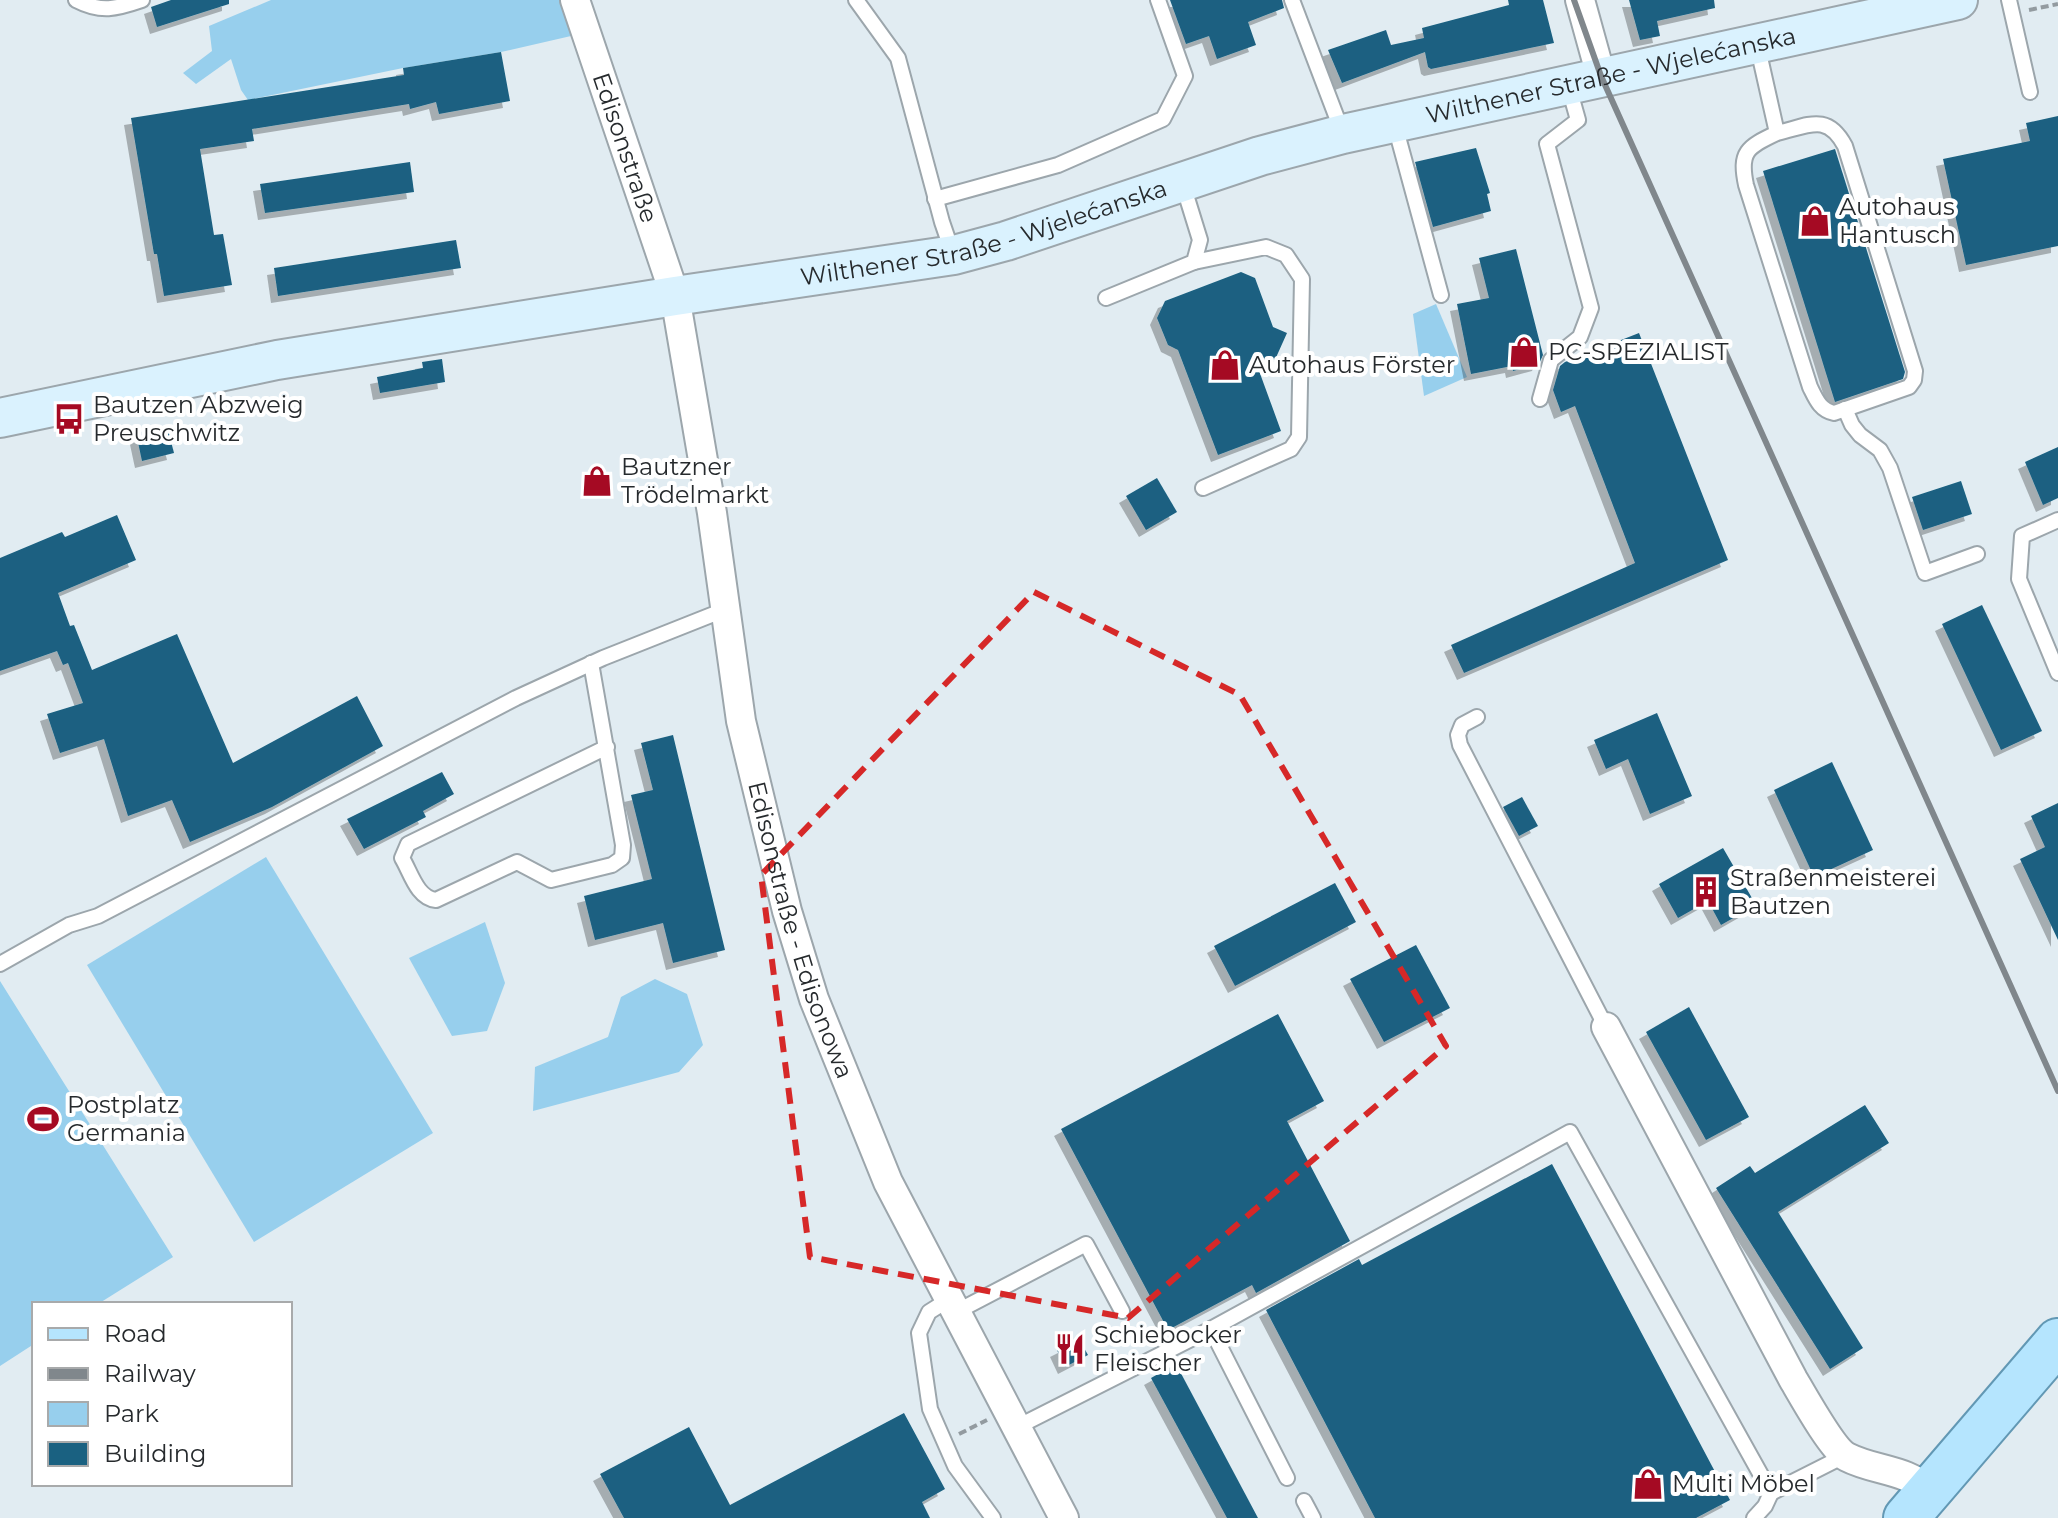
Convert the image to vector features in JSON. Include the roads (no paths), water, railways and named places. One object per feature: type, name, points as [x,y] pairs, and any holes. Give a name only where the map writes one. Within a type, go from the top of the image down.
[{"type":"main road","name":"Wilthener Straße - Wjelećanska","points":[[0,418],[277,360],[954,255],[1006,241],[1181,181],[1343,134],[1756,44],[1876,9],[1958,0]]},
{"type":"main road","points":[[1917,1504],[2058,1341]]},
{"type":"street","name":"Edisonstraße","points":[[575,0],[675,296]]},
{"type":"street","points":[[1580,0],[1584,80]]},
{"type":"street","name":"Edisonstraße - Edisonowa","points":[[675,296],[712,513],[741,721],[787,911],[814,999],[888,1182],[1064,1518]]},
{"type":"street","points":[[1606,1027],[1793,1379],[1844,1456],[1915,1479],[1917,1504]]},
{"type":"lane","points":[[76,0],[89,7],[116,9],[142,0]]},
{"type":"lane","points":[[856,0],[898,58],[935,199],[954,255]]},
{"type":"lane","points":[[935,199],[1058,165],[1163,119],[1185,76],[1158,0]]},
{"type":"lane","points":[[1292,0],[1343,134]]},
{"type":"lane","points":[[2009,0],[2030,92]]},
{"type":"lane","points":[[1756,44],[1777,133]]},
{"type":"lane","points":[[1540,399],[1551,360],[1580,337],[1591,308],[1547,144],[1578,120],[1584,80]]},
{"type":"lane","points":[[1394,122],[1441,295]]},
{"type":"lane","points":[[1820,123],[1838,133],[1845,146],[1915,371],[1909,387],[1834,413],[1826,411],[1810,387],[1742,166],[1745,154],[1755,143],[1777,133],[1820,123]]},
{"type":"lane","points":[[1181,181],[1200,240],[1194,262]]},
{"type":"lane","points":[[1106,298],[1194,262],[1266,247],[1286,255],[1302,279],[1299,437],[1291,449],[1203,488]]},
{"type":"lane","points":[[1845,409],[1852,425],[1880,450],[1890,468],[1925,573],[1977,554]]},
{"type":"lane","points":[[2058,520],[2022,536],[2019,579],[2058,673]]},
{"type":"lane","points":[[0,964],[69,925],[98,916],[516,698],[591,663],[724,610]]},
{"type":"lane","points":[[591,663],[607,747],[623,845],[622,858],[612,865],[551,880],[517,862],[436,900],[428,899],[421,893],[402,858],[408,844],[607,747]]},
{"type":"lane","points":[[1477,717],[1462,725],[1458,735],[1460,745],[1606,1027]]},
{"type":"lane","points":[[1012,1419],[1211,1329],[1570,1132],[1771,1493]]},
{"type":"lane","points":[[993,1518],[955,1466],[930,1409],[919,1333],[929,1312],[952,1306],[1086,1244],[1122,1311]]},
{"type":"lane","points":[[1211,1329],[1287,1478]]},
{"type":"lane","points":[[1754,1518],[1771,1493],[1844,1456]]},
{"type":"lane","points":[[1304,1501],[1313,1518]]},
{"type":"railway","points":[[1574,0],[1601,76],[2058,1091]]},
{"type":"place","name":"Autohaus Hantusch","points":[[1815,221]]},
{"type":"place","name":"PC-SPEZIALIST","points":[[1524,352]]},
{"type":"place","name":"Autohaus Förster","points":[[1225,365]]},
{"type":"place","name":"Bautzen Abzweig Preuschwitz","points":[[69,419]]},
{"type":"place","name":"Bautzner Trödelmarkt","points":[[597,481]]},
{"type":"place","name":"Straßenmeisterei Bautzen","points":[[1706,892]]},
{"type":"place","name":"Postplatz Germania","points":[[43,1119]]},
{"type":"place","name":"Schiebocker Fleischer","points":[[1070,1349]]},
{"type":"place","name":"Multi Möbel","points":[[1648,1484]]}]
